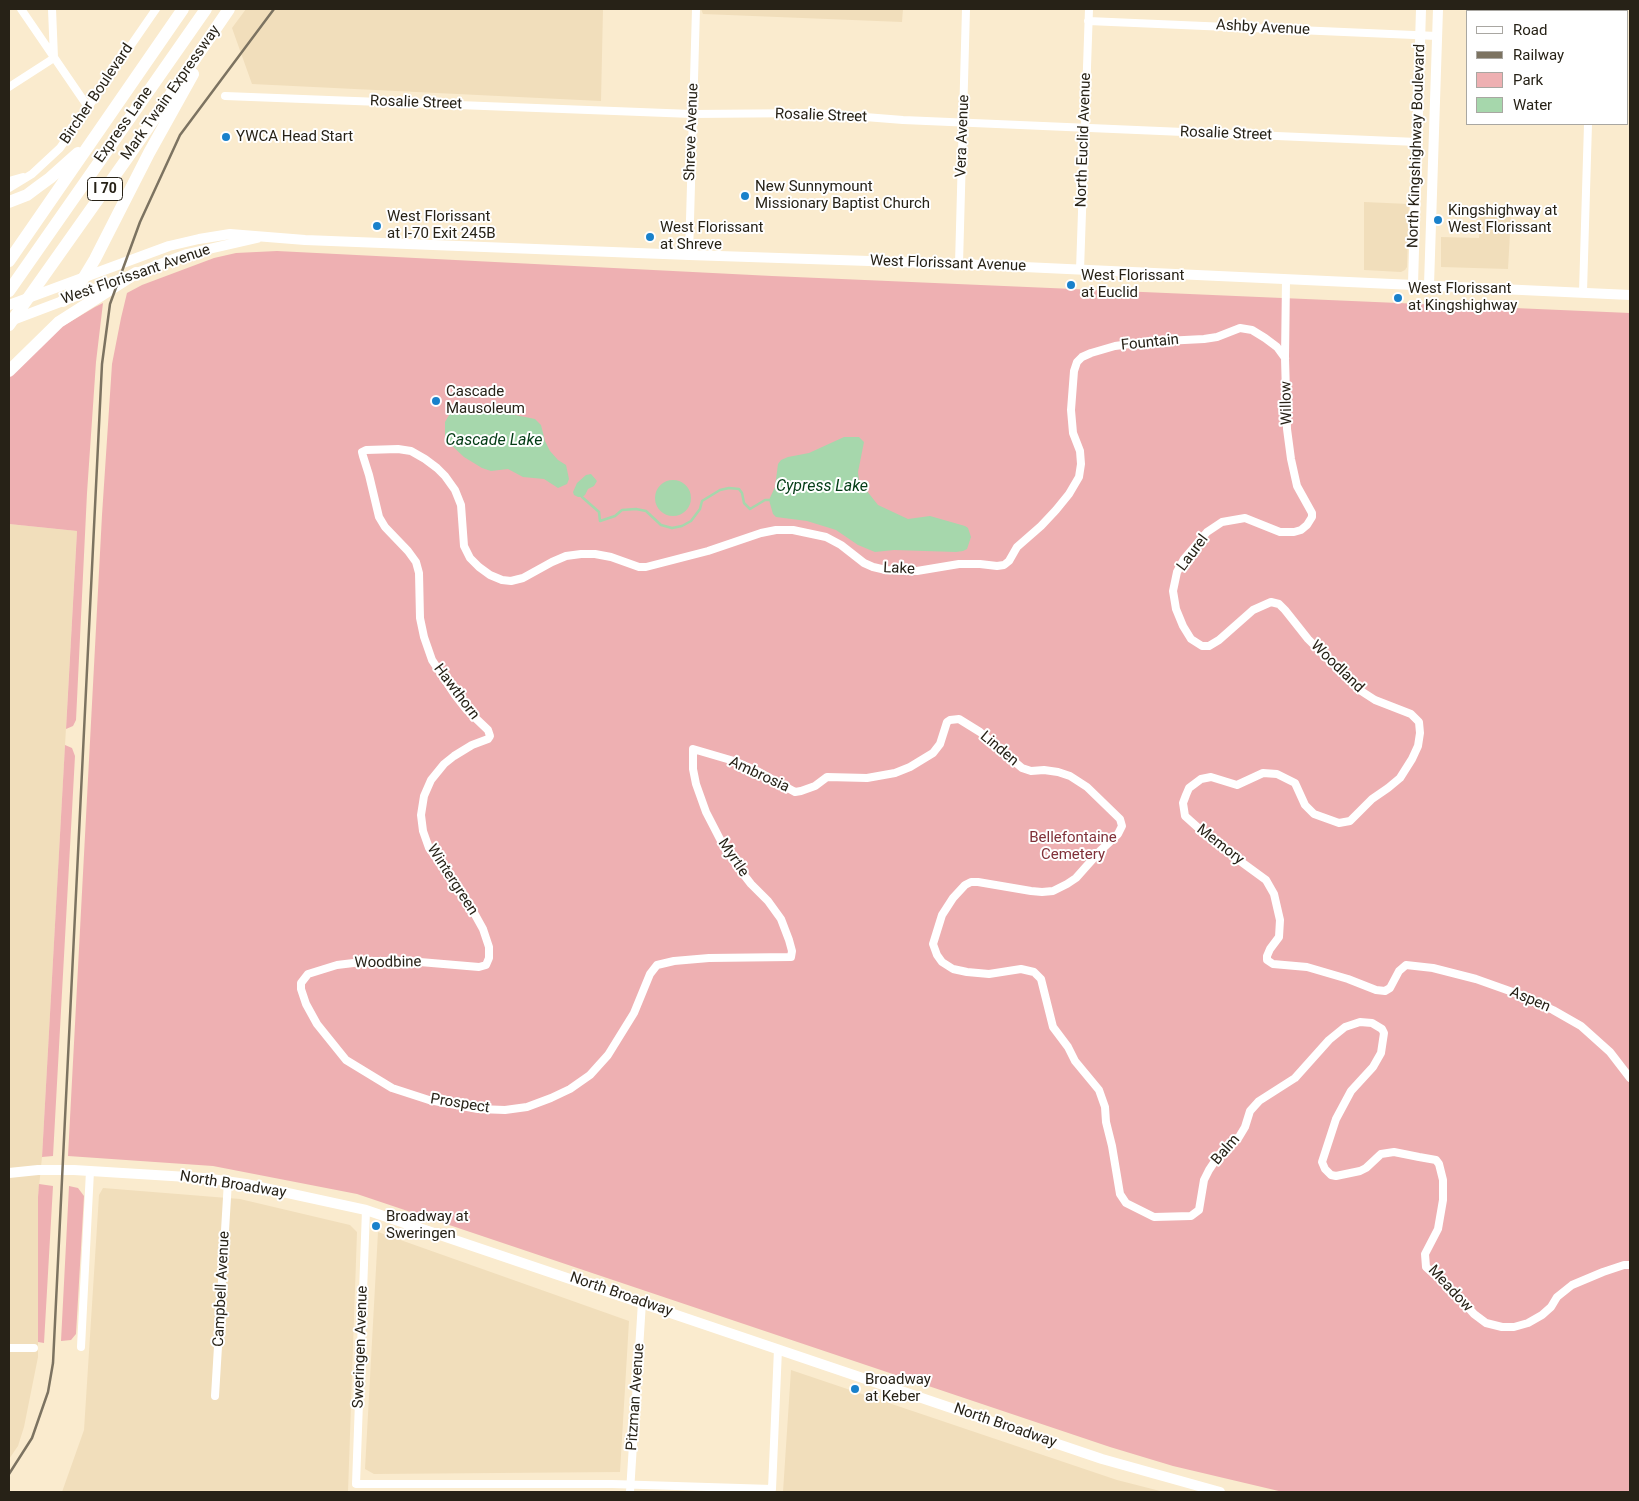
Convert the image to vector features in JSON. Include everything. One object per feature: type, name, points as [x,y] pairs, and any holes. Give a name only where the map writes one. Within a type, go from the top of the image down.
[{"type":"highway","name":"I 70","points":[[9,261],[183,9]]},
{"type":"highway","name":"Express Lane","points":[[9,290],[206,9]]},
{"type":"highway","name":"Mark Twain Expressway","points":[[9,325],[229,9]]},
{"type":"highway","points":[[57,303],[74,291],[85,276],[148,153],[194,74],[199,53]]},
{"type":"highway","points":[[9,202],[27,195],[50,178],[96,136]]},
{"type":"highway","points":[[9,370],[59,322],[107,288],[136,273]]},
{"type":"main road","name":"North Kingshighway Boulevard","points":[[1413,284],[1421,9]]},
{"type":"main road","name":"North Kingshighway Boulevard","points":[[1429,285],[1438,9]]},
{"type":"main road","name":"West Florissant Avenue","points":[[9,305],[140,256],[199,239],[230,234],[348,242],[959,264],[1630,295]]},
{"type":"main road","name":"West Florissant Avenue","points":[[136,273],[187,254],[265,237]]},
{"type":"main road","name":"West Florissant Avenue","points":[[9,321],[57,303],[107,288]]},
{"type":"main road","name":"North Broadway","points":[[9,1173],[74,1170],[180,1176],[228,1181],[366,1210],[1102,1459],[1220,1492]]},
{"type":"street","points":[[21,9],[88,107]]},
{"type":"street","points":[[52,9],[54,58]]},
{"type":"street","name":"Bircher Boulevard","points":[[9,188],[32,174],[60,148],[156,9]]},
{"type":"street","name":"Shreve Avenue","points":[[689,255],[696,9]]},
{"type":"street","name":"Vera Avenue","points":[[959,264],[966,9]]},
{"type":"street","name":"North Euclid Avenue","points":[[1080,270],[1088,9]]},
{"type":"street","name":"Ashby Avenue","points":[[1088,21],[1437,36]]},
{"type":"street","points":[[9,87],[54,58]]},
{"type":"street","name":"Rosalie Street","points":[[225,96],[692,114],[814,113],[903,120],[963,121],[1417,142]]},
{"type":"street","points":[[1583,292],[1588,125]]},
{"type":"street","name":"Bircher Boulevard","points":[[9,181],[32,174]]},
{"type":"street","name":"Willow","points":[[1286,280],[1285,358],[1287,429],[1297,486],[1312,513],[1309,522]]},
{"type":"street","name":"Fountain","points":[[1073,433],[1074,371],[1077,362],[1082,357],[1091,353],[1115,346],[1145,342],[1204,340],[1240,328],[1252,330],[1265,338],[1277,347],[1285,358]]},
{"type":"street","name":"Lake","points":[[362,452],[378,449],[404,450],[426,459],[437,468],[455,490],[461,505],[464,546],[470,558],[484,571],[502,580],[512,581],[523,578],[559,559],[580,554],[611,557],[646,567],[708,551],[761,533],[776,530],[793,530],[826,537],[873,567],[886,570],[917,571],[959,564],[1004,565],[1009,561],[1017,547],[1056,510],[1069,494],[1079,477],[1082,464],[1080,451],[1073,433]]},
{"type":"street","name":"Hawthorn","points":[[362,452],[379,517],[385,527],[416,562],[420,584],[420,618],[432,660],[466,709],[488,730],[490,736]]},
{"type":"street","name":"Laurel","points":[[1275,603],[1271,602],[1253,610],[1219,640],[1209,646],[1202,646],[1190,639],[1176,609],[1173,591],[1177,572],[1184,559],[1207,532],[1222,522],[1245,518],[1280,532],[1294,532],[1301,530],[1309,522]]},
{"type":"street","name":"Woodland","points":[[1275,603],[1285,610],[1308,640],[1358,689],[1375,700],[1411,714],[1419,722],[1418,746],[1400,778],[1372,799],[1350,821]]},
{"type":"street","name":"Linden","points":[[947,722],[959,719],[968,724],[1022,768],[1031,771],[1058,772],[1070,776],[1087,787],[1120,819],[1122,826],[1118,834],[1076,878],[1067,884],[1052,890],[1031,892],[971,882],[958,892],[942,915],[933,944],[942,962],[948,966],[966,972],[989,974],[1021,969],[1034,972],[1039,976]]},
{"type":"street","name":"Ambrosia","points":[[692,750],[734,761],[760,772],[795,792],[816,786],[827,777],[867,778],[895,773],[910,767],[933,753],[940,744],[947,722]]},
{"type":"street","name":"Wintergreen","points":[[486,965],[489,958],[489,947],[483,929],[468,902],[429,848],[423,831],[421,815],[424,796],[431,780],[444,764],[472,745],[488,739],[490,736]]},
{"type":"street","name":"Myrtle","points":[[657,965],[674,961],[709,958],[792,957],[790,940],[781,919],[737,866],[722,843],[706,812],[696,784],[692,750]]},
{"type":"street","name":"Memory","points":[[1350,821],[1339,823],[1314,814],[1305,805],[1295,783],[1277,774],[1263,774],[1237,785],[1211,777],[1201,779],[1190,788],[1183,803],[1185,816],[1214,842],[1266,880],[1274,894],[1280,920],[1279,937],[1270,949],[1267,960],[1273,964],[1307,967],[1348,979],[1376,990],[1385,991],[1390,988],[1399,971],[1406,965]]},
{"type":"street","name":"Woodbine","points":[[301,989],[301,983],[308,974],[337,965],[408,960],[479,967],[486,965]]},
{"type":"street","name":"Prospect","points":[[301,989],[306,1004],[317,1024],[346,1060],[364,1072],[392,1088],[429,1100],[478,1109],[505,1110],[527,1106],[551,1098],[590,1075],[608,1055],[622,1034],[639,1003],[650,974],[657,965]]},
{"type":"street","name":"Aspen","points":[[1406,965],[1433,968],[1476,979],[1521,995],[1553,1010],[1581,1026],[1598,1040],[1630,1078]]},
{"type":"street","name":"Balm","points":[[1039,976],[1045,990],[1053,1027],[1075,1060],[1099,1090],[1105,1107],[1106,1122],[1120,1194],[1126,1203],[1154,1217],[1191,1216],[1199,1210],[1204,1180],[1209,1170],[1219,1155],[1239,1137],[1245,1127],[1250,1111],[1259,1101],[1295,1078],[1329,1040],[1345,1027],[1360,1022],[1372,1023],[1382,1029],[1384,1033],[1381,1052],[1373,1068],[1351,1091],[1336,1119],[1322,1162],[1325,1169],[1331,1175],[1336,1176],[1360,1172],[1371,1163]]},
{"type":"street","name":"Meadow","points":[[1371,1163],[1376,1156],[1394,1152],[1436,1160],[1439,1164],[1443,1180],[1443,1200],[1438,1229],[1425,1254],[1426,1267],[1457,1295],[1474,1314],[1486,1323],[1502,1327],[1514,1327],[1528,1323],[1542,1315],[1557,1297],[1572,1285],[1603,1272],[1624,1265],[1630,1265]]},
{"type":"street","points":[[81,1347],[90,1171]]},
{"type":"street","name":"Campbell Avenue","points":[[215,1396],[228,1181]]},
{"type":"street","name":"Sweringen Avenue","points":[[366,1210],[356,1484],[630,1488]]},
{"type":"street","name":"Pitzman Avenue","points":[[630,1488],[642,1302]]},
{"type":"street","points":[[9,1348],[34,1348]]},
{"type":"street","points":[[630,1488],[772,1489],[778,1349]]},
{"type":"shaded area","points":[[246,9],[603,9],[601,101],[252,84],[232,28]]},
{"type":"shaded area","points":[[701,9],[903,9],[902,22],[703,14]]},
{"type":"shaded area","points":[[1364,202],[1409,204],[1407,267],[1405,270],[1401,272],[1364,270]]},
{"type":"shaded area","points":[[1480,214],[1511,215],[1508,269],[1441,267],[1441,237],[1479,238]]},
{"type":"shaded area","points":[[9,524],[77,531],[42,1157],[38,1197],[38,1357],[24,1427],[18,1446],[9,1459]]},
{"type":"shaded area","points":[[103,1188],[240,1199],[350,1225],[357,1232],[348,1492],[62,1492],[84,1430],[99,1195]]},
{"type":"shaded area","points":[[378,1232],[629,1321],[620,1472],[374,1474],[365,1469]]},
{"type":"shaded area","points":[[791,1370],[1117,1480],[1164,1492],[783,1492]]},
{"type":"green space","name":"Bellefontaine Cemetery","points":[[277,251],[772,276],[1630,313],[1630,1492],[1283,1492],[1173,1466],[1110,1447],[357,1194],[213,1166],[68,1156],[102,515],[112,364],[121,318],[127,293],[142,285],[214,258],[236,253]]},
{"type":"green space","points":[[103,303],[96,362],[87,493],[76,720],[73,726],[66,729],[77,531],[9,524],[9,376],[53,332]]},
{"type":"green space","points":[[65,745],[72,748],[75,756],[53,1156],[42,1157]]},
{"type":"green space","points":[[39,1184],[53,1186],[44,1343],[38,1342]]},
{"type":"green space","points":[[69,1186],[78,1188],[84,1196],[76,1334],[71,1340],[61,1341]]},
{"type":"water","name":"Cascade Lake","points":[[461,407],[481,408],[535,419],[541,425],[550,451],[558,460],[566,465],[569,479],[567,484],[558,488],[544,479],[523,477],[508,469],[491,471],[464,457],[448,442],[445,435],[445,422],[452,410]]},
{"type":"water","name":"Cypress Lake","points":[[844,437],[859,437],[864,442],[858,472],[859,481],[878,505],[908,519],[930,516],[965,526],[968,528],[971,537],[967,549],[956,552],[894,550],[875,552],[858,545],[836,530],[807,521],[776,517],[773,514],[769,500],[775,487],[778,464],[781,460],[809,453]]},
{"type":"water","points":[[591,474],[597,481],[594,486],[588,489],[582,497],[574,495],[573,492],[577,483],[586,475]]},
{"type":"water","points":[[673,480],[680,481],[686,485],[690,491],[690,505],[686,511],[680,515],[673,516],[666,515],[660,511],[656,505],[655,498],[656,491],[660,485],[666,481]]},
{"type":"waterway","points":[[582,497],[599,512],[600,521],[615,516],[622,510],[636,509],[646,511],[661,525],[672,528],[682,526],[691,521],[700,509],[702,501],[720,490],[729,488],[739,489],[744,503],[750,509],[765,500],[769,500]]},
{"type":"railway","points":[[9,1474],[32,1438],[48,1392],[53,1363],[102,364],[110,304],[140,222],[180,135],[274,9]]},
{"type":"place","name":"YWCA Head Start","points":[[226,137]]},
{"type":"place","name":"New Sunnymount Missionary Baptist Church","points":[[745,196]]},
{"type":"place","name":"Kingshighway at West Florissant","points":[[1438,220]]},
{"type":"place","name":"West Florissant at I-70 Exit 245B","points":[[377,226]]},
{"type":"place","name":"West Florissant at Shreve","points":[[650,237]]},
{"type":"place","name":"West Florissant at Euclid","points":[[1071,285]]},
{"type":"place","name":"West Florissant at Kingshighway","points":[[1398,298]]},
{"type":"place","name":"Cascade Mausoleum","points":[[436,401]]},
{"type":"place","name":"Broadway at Sweringen","points":[[376,1226]]},
{"type":"place","name":"Broadway at Keber","points":[[855,1389]]}]
